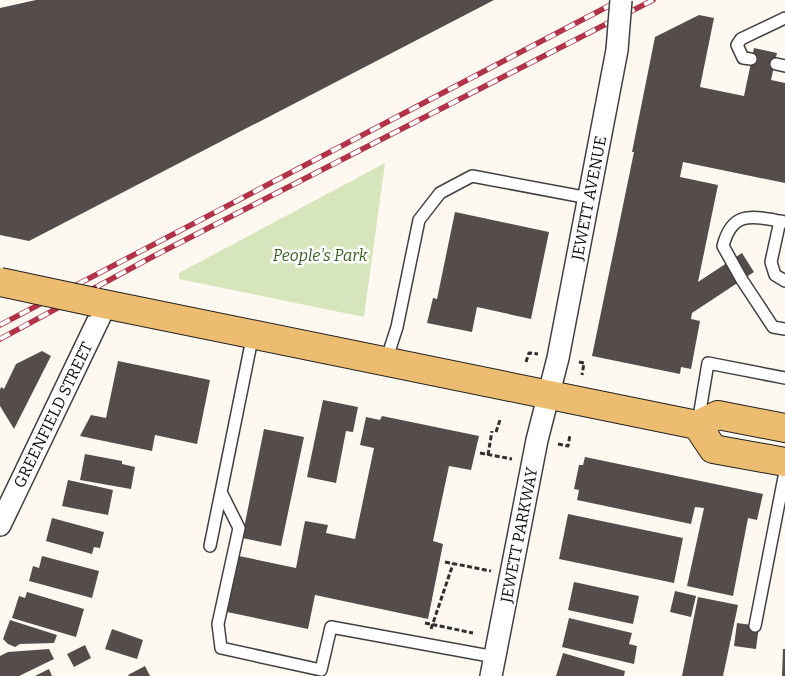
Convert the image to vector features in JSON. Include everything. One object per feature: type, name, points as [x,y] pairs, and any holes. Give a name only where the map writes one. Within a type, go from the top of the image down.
[{"type":"main road","points":[[0,282],[697,425],[718,415],[785,428]]},
{"type":"main road","points":[[697,425],[713,449],[785,462]]},
{"type":"street","name":"JEWETT AVENUE","points":[[549,394],[618,50],[621,0]]},
{"type":"street","name":"GREENFIELD STREET","points":[[0,525],[100,303]]},
{"type":"street","name":"JEWETT PARKWAY","points":[[493,667],[537,440],[549,394]]},
{"type":"lane","points":[[751,59],[743,58],[738,52],[737,45],[741,39],[783,23]]},
{"type":"lane","points":[[386,361],[397,327],[419,220],[440,193],[472,176],[589,198]]},
{"type":"lane","points":[[785,281],[775,275],[771,262],[782,221],[749,215],[732,224],[723,246],[734,267],[773,327],[785,329]]},
{"type":"lane","points":[[210,546],[253,334]]},
{"type":"lane","points":[[697,425],[708,363],[785,378]]},
{"type":"lane","points":[[755,626],[785,472]]},
{"type":"lane","points":[[221,492],[239,528],[218,624],[220,648],[321,670],[330,627],[493,667]]},
{"type":"path","points":[[526,362],[529,353]]},
{"type":"path","points":[[582,375],[584,363]]},
{"type":"path","points":[[496,432],[500,420]]},
{"type":"path","points":[[488,455],[492,431]]},
{"type":"path","points":[[558,444],[568,446],[570,435]]},
{"type":"path","points":[[480,453],[518,460]]},
{"type":"path","points":[[444,562],[494,572]]},
{"type":"path","points":[[431,626],[453,564]]},
{"type":"path","points":[[425,624],[473,633]]},
{"type":"green space","name":"People's Park","points":[[385,163],[364,317],[179,279],[179,273]]},
{"type":"building","points":[[36,0],[494,0],[29,241],[0,235],[0,8]]},
{"type":"building","points":[[699,15],[714,18],[700,87],[744,96],[754,48],[777,53],[771,80],[785,83],[785,183],[683,162],[680,177],[718,185],[698,282],[742,253],[754,272],[692,313],[691,319],[700,321],[691,369],[681,367],[680,374],[592,356],[634,152],[632,152],[655,37]]},
{"type":"building","points":[[455,212],[549,232],[531,319],[477,307],[472,332],[427,323],[433,298],[437,299]]},
{"type":"building","points":[[42,351],[51,356],[14,429],[0,406],[1,387],[4,389],[16,364]]},
{"type":"building","points":[[118,361],[210,380],[197,444],[155,435],[152,451],[80,436],[91,415],[106,418]]},
{"type":"building","points":[[323,400],[358,407],[353,432],[346,431],[336,483],[307,477]]},
{"type":"building","points":[[382,416],[479,436],[471,470],[449,466],[433,541],[443,544],[428,619],[315,595],[308,629],[227,612],[239,556],[296,568],[305,521],[328,525],[326,533],[355,539],[374,448],[360,445],[366,417],[380,420]]},
{"type":"building","points":[[264,429],[304,437],[281,546],[242,538]]},
{"type":"building","points":[[85,454],[122,461],[122,464],[135,467],[131,489],[80,480]]},
{"type":"building","points":[[585,457],[763,494],[757,520],[748,518],[733,596],[687,586],[704,508],[695,507],[691,524],[577,500],[579,490],[574,489],[579,465],[583,465]]},
{"type":"building","points":[[68,480],[113,490],[108,515],[62,506]]},
{"type":"building","points":[[568,514],[683,538],[674,583],[559,559]]},
{"type":"building","points":[[52,518],[104,532],[100,548],[94,547],[92,554],[46,541]]},
{"type":"building","points":[[42,556],[99,571],[92,598],[29,581],[33,566],[39,568]]},
{"type":"building","points":[[574,582],[639,596],[633,624],[568,610]]},
{"type":"building","points":[[675,591],[696,596],[691,617],[670,612]]},
{"type":"building","points":[[27,592],[84,609],[76,637],[12,618],[19,596],[25,598]]},
{"type":"building","points":[[698,597],[738,605],[723,676],[682,676]]},
{"type":"building","points":[[569,618],[632,633],[629,644],[637,646],[634,664],[562,647]]},
{"type":"building","points":[[10,620],[57,635],[54,643],[20,644],[15,647],[8,644],[3,639]]},
{"type":"building","points":[[737,623],[759,626],[756,649],[734,646]]},
{"type":"building","points":[[112,629],[143,640],[137,659],[105,649]]},
{"type":"building","points":[[85,645],[91,658],[74,667],[67,654]]},
{"type":"building","points":[[49,649],[54,659],[19,676],[0,676],[0,656],[8,652]]},
{"type":"building","points":[[783,649],[785,649],[785,676],[782,676]]},
{"type":"building","points":[[563,653],[625,671],[624,676],[556,676]]},
{"type":"building","points":[[145,666],[150,676],[128,675]]},
{"type":"building","points":[[49,669],[52,676],[35,676]]},
{"type":"railway","points":[[0,325],[620,0]]},
{"type":"railway","points":[[0,339],[152,257],[653,0]]}]
